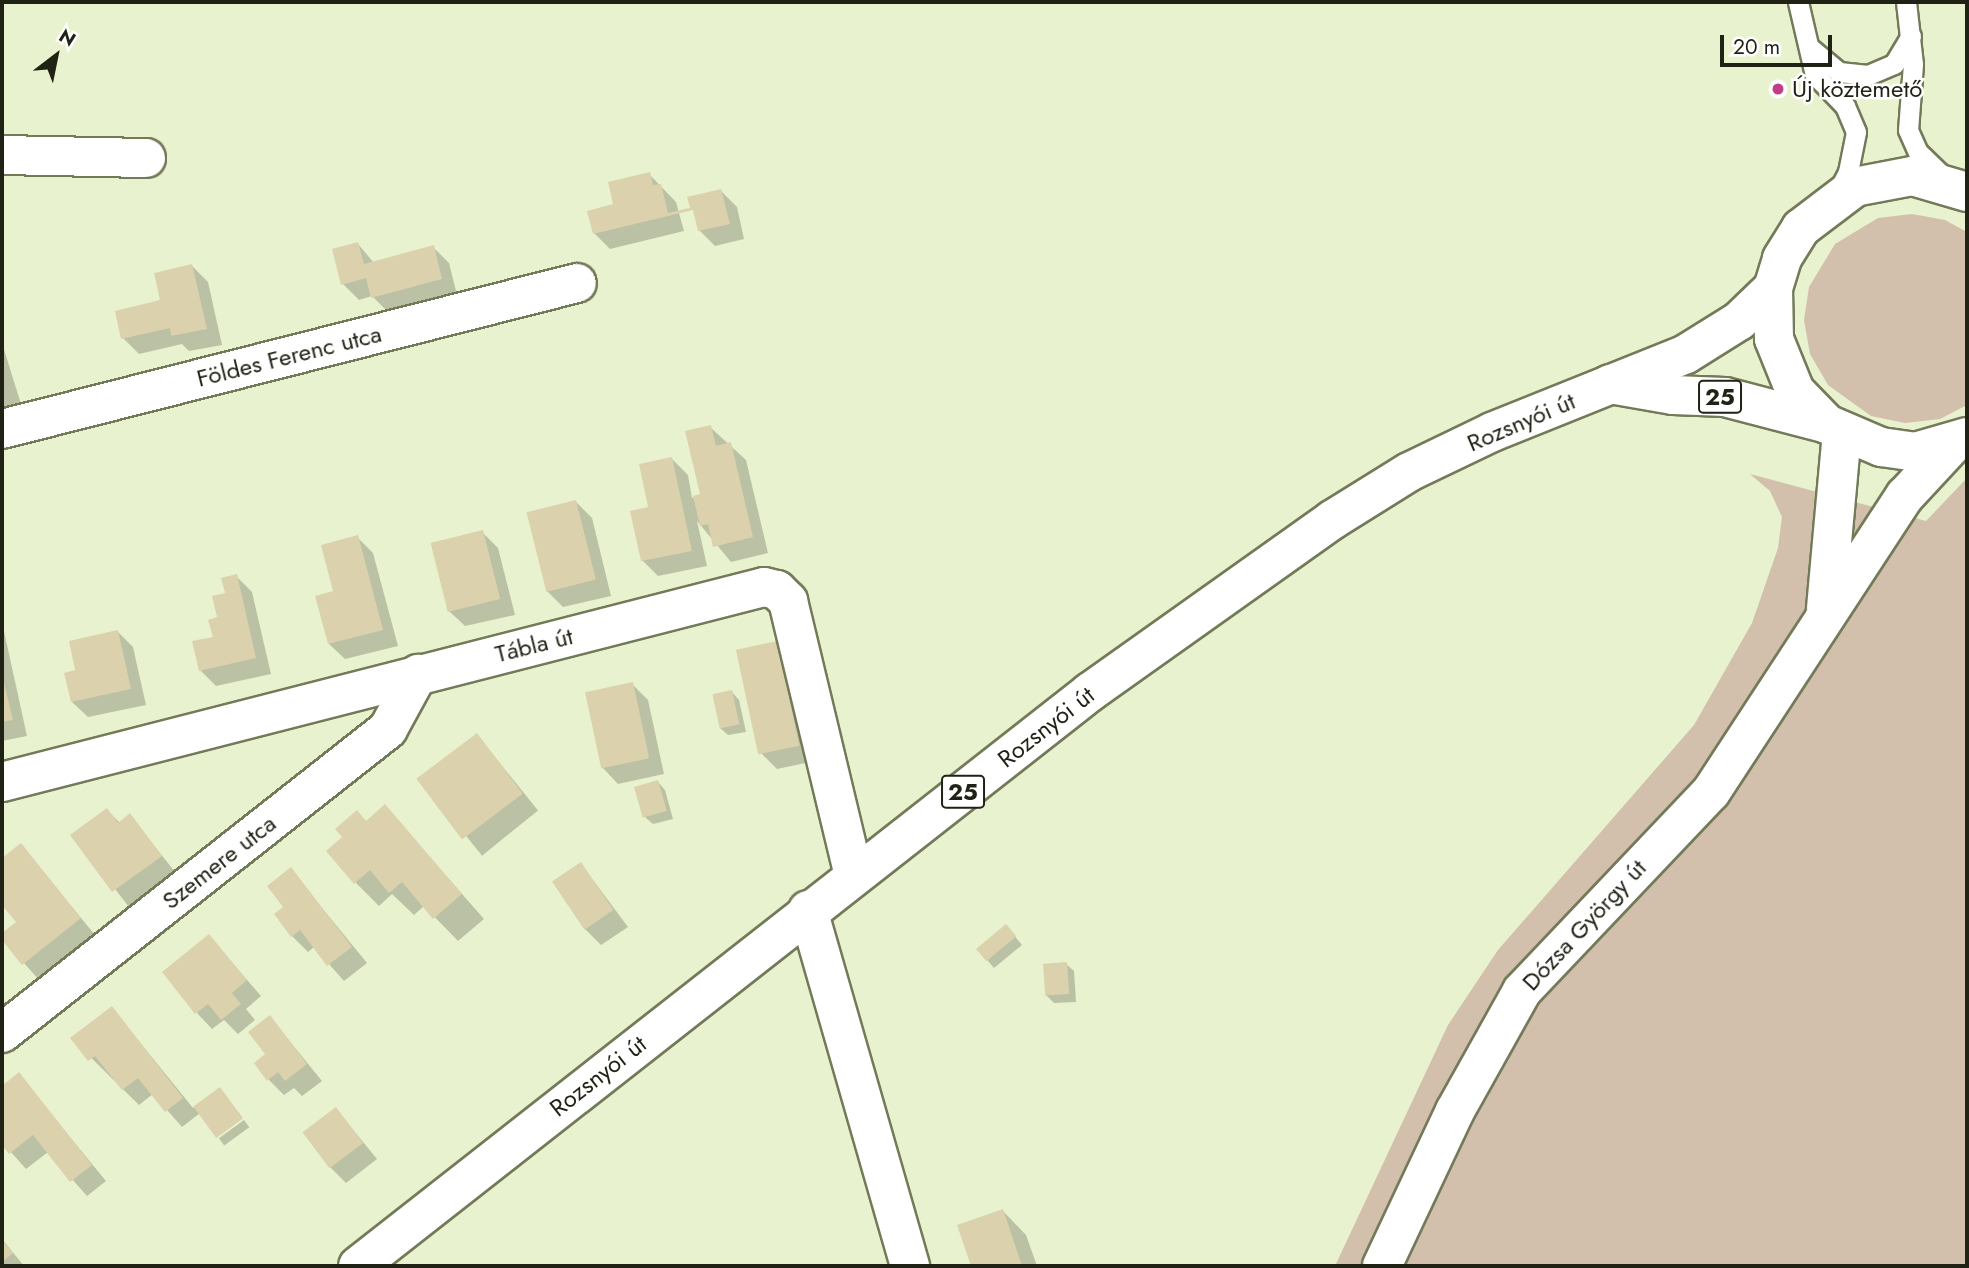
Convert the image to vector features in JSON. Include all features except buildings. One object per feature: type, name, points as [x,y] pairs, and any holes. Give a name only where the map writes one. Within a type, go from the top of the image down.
[{"type":"main road","points":[[2,155],[146,158]]},
{"type":"main road","name":"25","points":[[1834,428],[1795,391],[1778,349],[1773,288],[1782,259],[1801,228],[1834,199],[1855,187],[1912,176],[1960,189]]},
{"type":"main road","name":"Földes Ferenc utca","points":[[2,429],[577,283]]},
{"type":"main road","name":"Rozsnyói út","points":[[358,1266],[808,910],[1090,692],[1332,520],[1409,472],[1610,384],[1686,354],[1739,321],[1773,288]]},
{"type":"main road","name":"25","points":[[1610,384],[1673,396],[1725,397],[1834,428],[1881,447],[1915,452],[1961,440]]},
{"type":"main road","name":"Dózsa György út","points":[[1826,610],[1834,428]]},
{"type":"main road","name":"Dózsa György út","points":[[1382,1266],[1455,1111],[1522,991],[1711,792],[1768,710],[1826,610],[1905,496],[1961,440]]},
{"type":"main road","name":"Tábla út","points":[[2,782],[764,587],[777,590],[788,601],[854,876]]},
{"type":"main road","name":"Szemere utca","points":[[2,1033],[388,729],[418,674]]},
{"type":"main road","points":[[808,910],[911,1266]]},
{"type":"lane","points":[[1798,2],[1815,75],[1845,106],[1856,132],[1848,172],[1834,199]]},
{"type":"lane","points":[[1906,2],[1911,36],[1908,130],[1918,152],[1960,189]]},
{"type":"lane","points":[[1808,46],[1839,72],[1868,75],[1894,64],[1911,36]]},
{"type":"shaded area","points":[[1912,214],[1945,220],[1967,232],[1967,405],[1940,419],[1905,423],[1871,416],[1828,385],[1810,354],[1804,320],[1809,287],[1835,244],[1878,218]]},
{"type":"shaded area","points":[[1750,474],[1926,521],[1967,478],[1967,1266],[1335,1266],[1448,1025],[1498,950],[1694,725],[1752,623],[1778,548],[1782,517],[1770,491]]},
{"type":"place","name":"Új köztemető","points":[[1778,89]]}]
